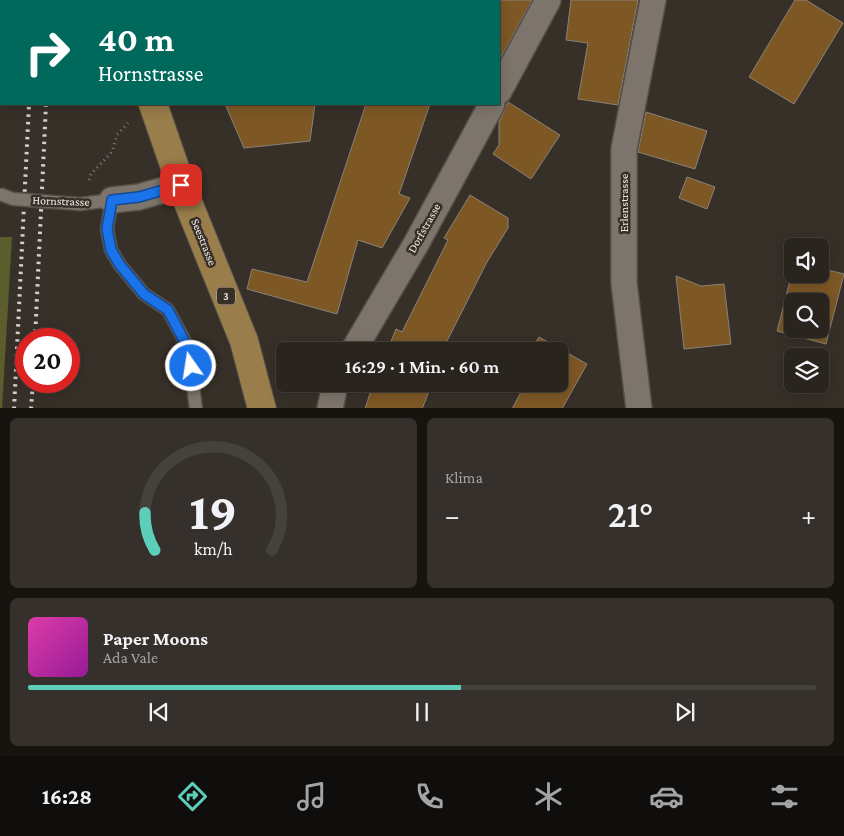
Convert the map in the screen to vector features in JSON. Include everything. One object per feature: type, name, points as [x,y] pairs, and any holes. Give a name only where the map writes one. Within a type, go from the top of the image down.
[{"type":"main road","name":"Seestrasse","points":[[154,105],[181,185],[244,341],[262,408]]},
{"type":"street","points":[[500,89],[548,0]]},
{"type":"street","name":"Erlenstrasse","points":[[639,408],[624,283],[624,149],[653,0]]},
{"type":"street","name":"Dorfstrasse","points":[[358,342],[416,244],[491,105]]},
{"type":"street","name":"Hornstrasse","points":[[112,200],[139,197],[181,185]]},
{"type":"street","points":[[330,408],[333,392]]},
{"type":"lane","name":"Hornstrasse","points":[[0,194],[13,199],[80,204],[112,200]]},
{"type":"lane","points":[[112,200],[107,229],[111,250],[120,265],[144,294],[168,310],[188,348],[196,408]]},
{"type":"path","points":[[80,204],[91,174],[112,152],[117,135],[133,118],[154,105]]},
{"type":"green space","points":[[0,237],[12,237],[2,408],[0,408]]},
{"type":"building","points":[[500,0],[532,0],[500,59]]},
{"type":"building","points":[[571,0],[638,0],[618,105],[578,99],[588,43],[566,40]]},
{"type":"building","points":[[795,0],[806,0],[843,23],[794,104],[749,77]]},
{"type":"building","points":[[508,102],[560,135],[531,179],[493,154],[499,145],[499,122]]},
{"type":"building","points":[[225,105],[315,105],[310,141],[244,148]]},
{"type":"building","points":[[366,105],[430,105],[399,194],[410,198],[382,248],[358,240],[337,314],[247,289],[252,269],[307,282]]},
{"type":"building","points":[[646,112],[707,131],[695,169],[638,152]]},
{"type":"building","points":[[687,177],[715,187],[707,209],[679,198]]},
{"type":"building","points":[[470,195],[508,218],[508,228],[487,262],[447,342],[391,342],[396,329],[402,332],[448,240],[444,238]]},
{"type":"building","points":[[829,270],[844,274],[829,332],[829,293],[787,293],[789,283],[829,283]]},
{"type":"building","points":[[676,276],[701,286],[724,284],[731,344],[684,349]]},
{"type":"building","points":[[784,304],[784,333],[777,331]]},
{"type":"building","points":[[539,337],[548,342],[536,342]]},
{"type":"building","points":[[803,338],[828,338],[826,344]]},
{"type":"building","points":[[568,353],[587,364],[563,408],[513,408],[521,392],[568,392]]},
{"type":"building","points":[[370,392],[429,392],[422,408],[365,408]]},
{"type":"railway","points":[[14,408],[29,105]]},
{"type":"railway","points":[[36,328],[46,105]]},
{"type":"railway","points":[[31,408],[32,393]]},
{"type":"route","points":[[181,185],[139,197],[112,200],[107,229],[111,250],[120,265],[144,294],[168,310],[188,348],[191,366]]}]
